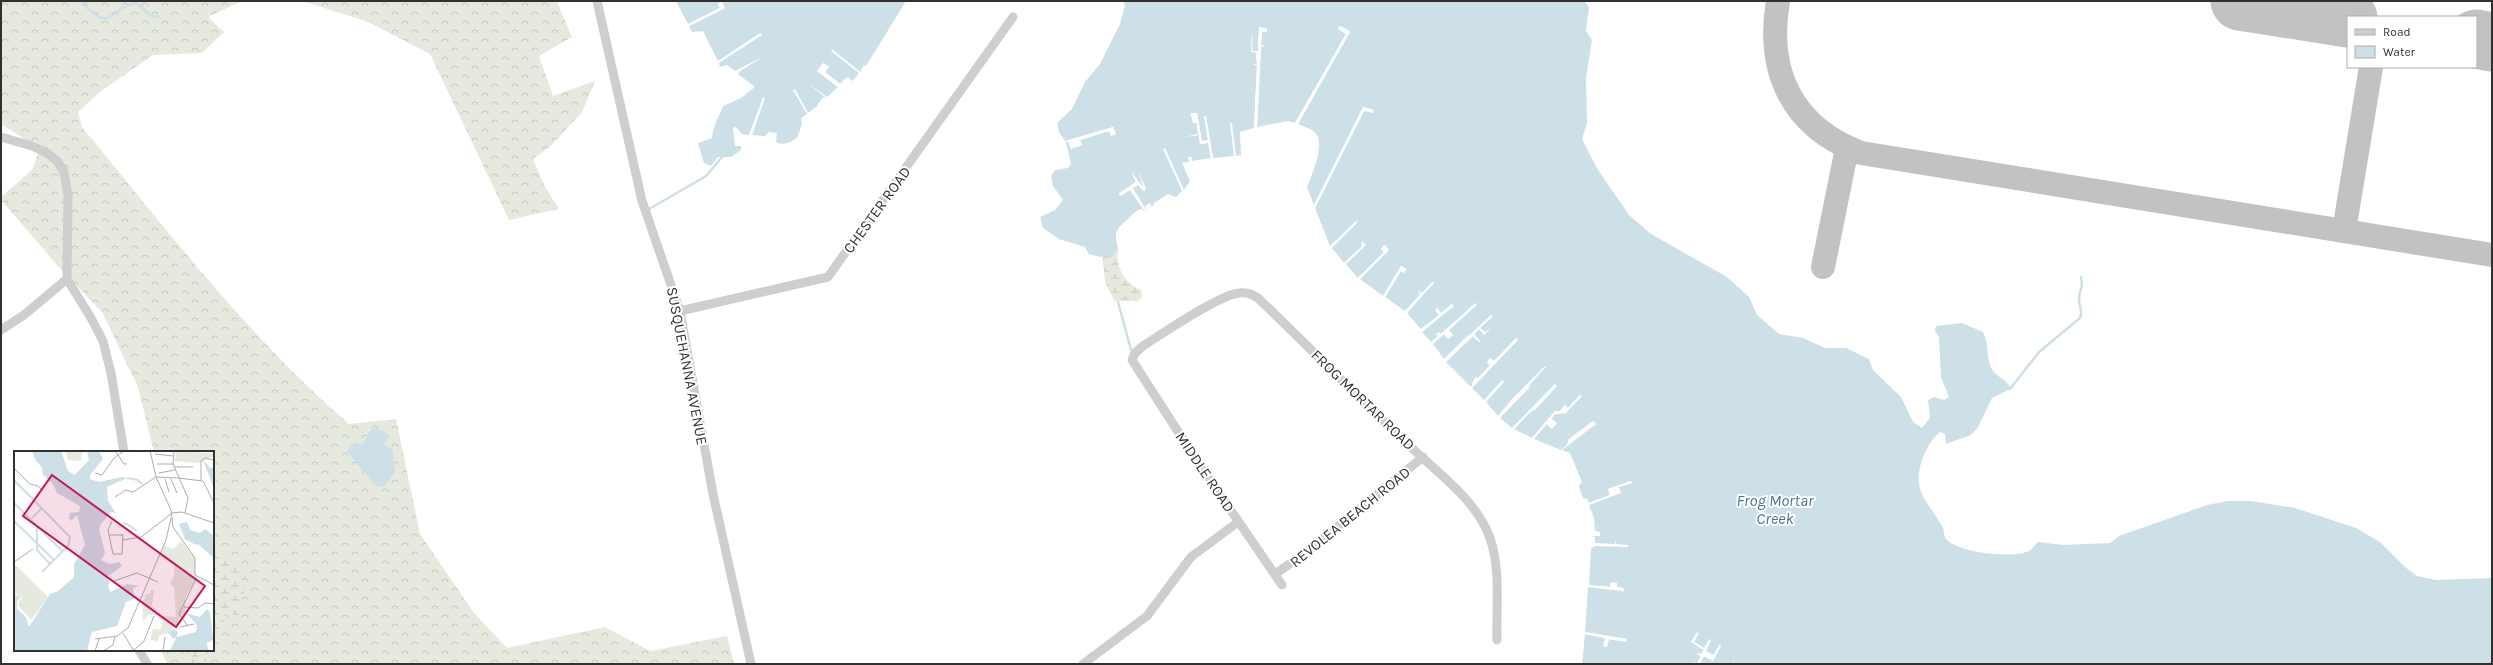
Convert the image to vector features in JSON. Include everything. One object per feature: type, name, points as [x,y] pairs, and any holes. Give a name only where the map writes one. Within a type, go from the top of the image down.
[{"type":"street","name":"SUSQUEHANNA AVENUE","points":[[597,1],[642,201],[680,311],[713,494],[751,664]]},
{"type":"street","name":"CHESTER ROAD","points":[[680,311],[828,277],[1013,17]]},
{"type":"street","points":[[1,137],[32,146],[47,153],[57,161],[64,172],[68,195],[67,279],[85,307],[103,342],[111,373],[124,451]]},
{"type":"street","points":[[1,330],[24,315],[67,279]]},
{"type":"street","name":"FROG MORTAR ROAD","points":[[1133,356],[1143,346],[1222,298],[1235,294],[1248,293],[1259,299],[1469,503],[1490,536],[1496,575],[1497,640]]},
{"type":"street","name":"MIDDLE ROAD","points":[[1133,356],[1133,363],[1218,489],[1238,522],[1282,585]]},
{"type":"street","name":"REVOLEA BEACH ROAD","points":[[1275,574],[1304,554],[1422,458]]},
{"type":"street","points":[[1083,664],[1147,616],[1191,557],[1238,522]]},
{"type":"street","points":[[140,651],[147,664]]},
{"type":"green space","points":[[1,1],[242,1],[208,17],[224,32],[202,53],[153,55],[100,92],[78,112],[82,127],[210,282],[277,355],[312,390],[349,424],[396,419],[420,534],[474,613],[507,648],[605,627],[650,651],[727,636],[734,664],[167,664],[161,651],[214,651],[214,451],[154,451],[138,387],[102,312],[65,274],[1,200],[1,197],[32,170],[40,149],[1,124]]},
{"type":"green space","points":[[302,1],[557,2],[572,37],[539,56],[553,96],[595,81],[582,112],[552,145],[533,159],[545,187],[559,209],[509,220],[430,54],[366,21]]},
{"type":"green space","points":[[1118,247],[1119,267],[1125,278],[1141,290],[1142,297],[1139,301],[1115,301],[1106,285],[1102,257],[1106,255],[1111,257]]},
{"type":"green space","points":[[214,551],[236,562],[245,571],[247,577],[246,588],[240,604],[242,616],[240,620],[227,609],[223,624],[214,636]]},
{"type":"green space","points":[[193,651],[206,651],[206,662],[197,662],[192,657]]},
{"type":"water","points":[[676,1],[906,1],[866,66],[864,65],[860,72],[832,49],[831,51],[859,73],[853,81],[847,77],[840,84],[825,72],[829,67],[823,63],[817,71],[838,87],[827,97],[806,82],[826,98],[823,97],[817,106],[808,113],[795,89],[793,90],[807,114],[801,118],[802,124],[797,138],[782,144],[776,142],[777,133],[769,132],[765,136],[752,135],[765,98],[763,97],[749,135],[742,134],[736,127],[733,128],[735,146],[741,146],[741,150],[731,157],[718,157],[711,166],[704,163],[698,143],[712,138],[715,125],[723,106],[741,98],[755,87],[738,74],[764,56],[735,71],[727,65],[720,67],[719,63],[762,35],[760,33],[718,61],[703,31],[692,32],[689,26],[725,8],[722,2],[718,4],[720,8],[688,24]]},
{"type":"water","name":"Frog Mortar Creek","points":[[1123,1],[1584,1],[1589,7],[1586,31],[1592,40],[1586,78],[1587,123],[1582,139],[1598,170],[1629,215],[1651,234],[1727,277],[1749,297],[1757,315],[1779,334],[1803,338],[1825,348],[1846,348],[1869,359],[1873,370],[1901,397],[1913,422],[1922,428],[1930,418],[1928,400],[1934,397],[1944,400],[1949,397],[1941,377],[1939,337],[1935,331],[1936,326],[1962,323],[1983,332],[1989,362],[1993,371],[2008,383],[2010,389],[1992,398],[1978,427],[1971,435],[1946,444],[1945,434],[1940,432],[1937,434],[1926,450],[1920,469],[1919,478],[1922,494],[1943,528],[1947,540],[1954,545],[1974,551],[2011,554],[2029,551],[2038,542],[2063,545],[2110,543],[2119,536],[2207,505],[2228,501],[2251,501],[2295,508],[2356,528],[2380,542],[2405,567],[2417,576],[2436,580],[2492,578],[2492,664],[1733,664],[1735,658],[1732,664],[1700,664],[1704,656],[1713,661],[1721,646],[1719,645],[1714,655],[1705,651],[1704,648],[1694,642],[1699,633],[1691,642],[1704,650],[1701,655],[1697,654],[1701,656],[1697,664],[1582,664],[1585,634],[1605,638],[1604,646],[1607,647],[1609,639],[1626,642],[1626,639],[1585,632],[1588,587],[1624,591],[1624,588],[1617,587],[1617,583],[1611,583],[1610,587],[1589,585],[1591,549],[1594,546],[1628,547],[1628,545],[1616,544],[1616,539],[1615,544],[1595,543],[1595,537],[1592,536],[1600,536],[1600,532],[1595,531],[1594,518],[1589,505],[1620,493],[1618,487],[1632,483],[1631,481],[1608,489],[1610,495],[1589,503],[1587,499],[1583,498],[1579,486],[1582,482],[1570,453],[1562,450],[1596,424],[1593,421],[1569,439],[1567,445],[1561,450],[1534,439],[1547,424],[1552,428],[1556,423],[1551,419],[1555,414],[1566,413],[1580,395],[1568,408],[1564,405],[1560,411],[1555,411],[1532,438],[1514,429],[1556,386],[1555,384],[1512,428],[1500,418],[1546,367],[1498,416],[1486,402],[1504,382],[1502,380],[1484,400],[1472,388],[1517,339],[1516,338],[1494,361],[1490,358],[1487,362],[1490,365],[1478,379],[1474,379],[1471,387],[1446,362],[1473,336],[1479,342],[1480,341],[1474,334],[1479,329],[1484,334],[1490,328],[1485,332],[1480,328],[1493,316],[1465,338],[1444,359],[1433,344],[1444,334],[1448,339],[1453,335],[1449,330],[1476,303],[1441,334],[1436,334],[1438,336],[1431,342],[1422,332],[1453,306],[1452,304],[1441,313],[1437,309],[1439,315],[1421,329],[1407,313],[1433,283],[1432,282],[1422,293],[1418,290],[1421,293],[1405,311],[1385,297],[1401,271],[1404,273],[1406,269],[1401,266],[1383,296],[1360,279],[1389,250],[1385,245],[1381,249],[1384,252],[1358,278],[1346,264],[1366,245],[1362,241],[1361,247],[1344,263],[1332,248],[1358,222],[1356,221],[1330,246],[1315,208],[1364,111],[1374,110],[1363,107],[1314,205],[1307,187],[1312,176],[1318,154],[1319,140],[1314,131],[1298,124],[1350,31],[1340,26],[1338,29],[1346,34],[1295,123],[1288,121],[1257,127],[1261,46],[1266,45],[1261,45],[1262,32],[1267,32],[1267,28],[1259,28],[1258,51],[1252,51],[1253,31],[1251,52],[1258,52],[1256,55],[1257,64],[1253,64],[1257,65],[1254,128],[1240,132],[1241,155],[1236,156],[1232,123],[1230,123],[1234,156],[1213,158],[1206,116],[1204,117],[1208,140],[1202,141],[1197,113],[1191,113],[1193,123],[1197,123],[1198,134],[1185,137],[1199,135],[1200,144],[1208,143],[1211,158],[1192,161],[1192,157],[1188,157],[1189,162],[1182,163],[1190,181],[1184,190],[1165,148],[1163,149],[1182,191],[1176,197],[1168,194],[1154,203],[1152,207],[1150,203],[1145,206],[1148,213],[1132,188],[1138,185],[1144,191],[1146,189],[1137,169],[1144,188],[1131,172],[1136,182],[1119,194],[1120,196],[1130,190],[1145,212],[1141,209],[1137,211],[1119,228],[1116,234],[1118,247],[1111,258],[1106,255],[1100,257],[1089,254],[1085,247],[1059,239],[1043,228],[1040,217],[1055,210],[1063,200],[1053,186],[1051,176],[1055,170],[1068,168],[1071,164],[1066,142],[1068,141],[1071,148],[1082,145],[1080,140],[1109,131],[1111,136],[1116,134],[1113,127],[1065,141],[1059,132],[1057,123],[1072,109],[1085,82],[1100,64],[1120,24],[1125,5]]},
{"type":"water","points":[[375,428],[386,432],[387,439],[384,445],[393,450],[395,473],[383,487],[375,485],[347,451],[350,445],[363,444],[369,432]]},
{"type":"pier","points":[[722,2],[725,8],[689,26],[688,24],[720,8],[718,4]]},
{"type":"pier","points":[[1340,26],[1350,32],[1298,124],[1295,123],[1346,34],[1338,29]]},
{"type":"pier","points":[[1259,27],[1267,28],[1267,32],[1262,32],[1261,45],[1266,45],[1261,47],[1257,127],[1254,128],[1257,65],[1253,64],[1257,64],[1256,55],[1258,53],[1251,52],[1252,30],[1252,51],[1258,51]]},
{"type":"pier","points":[[824,63],[829,67],[825,72],[840,84],[839,85],[824,73],[826,67],[824,66],[820,71],[839,86],[838,87],[817,71]]},
{"type":"pier","points":[[1363,107],[1374,110],[1373,113],[1364,111],[1315,208],[1314,205]]},
{"type":"pier","points":[[1191,113],[1197,113],[1202,141],[1208,140],[1204,116],[1206,116],[1213,158],[1211,158],[1208,143],[1200,144],[1199,135],[1185,137],[1198,134],[1197,123],[1193,123]]},
{"type":"pier","points":[[1113,127],[1116,134],[1111,136],[1109,131],[1080,140],[1082,145],[1071,149],[1068,141],[1065,141]]},
{"type":"pier","points":[[1138,169],[1146,189],[1144,191],[1138,185],[1133,188],[1148,213],[1145,212],[1130,190],[1120,196],[1119,193],[1136,182],[1132,172],[1139,184],[1145,188]]},
{"type":"pier","points":[[1384,245],[1389,250],[1360,279],[1358,278],[1384,252],[1381,249]]},
{"type":"pier","points":[[1401,266],[1407,269],[1404,273],[1401,271],[1385,297],[1383,296]]},
{"type":"pier","points":[[1432,282],[1434,283],[1407,313],[1405,311],[1421,294],[1417,290],[1422,293]]},
{"type":"pier","points":[[1475,303],[1477,305],[1449,330],[1453,335],[1448,339],[1444,334],[1433,344],[1431,342],[1438,336],[1436,334],[1439,332],[1441,334]]},
{"type":"pier","points":[[1452,304],[1454,306],[1422,332],[1421,329],[1439,315],[1435,310],[1437,308],[1441,313]]},
{"type":"pier","points":[[1491,315],[1493,316],[1480,328],[1485,332],[1491,328],[1484,335],[1479,329],[1474,334],[1480,341],[1479,342],[1472,336],[1446,362],[1444,359]]},
{"type":"pier","points":[[1516,338],[1518,340],[1472,388],[1474,379],[1476,377],[1478,378],[1490,365],[1487,362],[1490,358],[1494,361]]},
{"type":"pier","points":[[1545,366],[1546,367],[1528,385],[1530,387],[1500,418],[1498,416],[1513,398]]},
{"type":"pier","points":[[1555,384],[1557,386],[1534,411],[1532,410],[1514,429],[1512,428]]},
{"type":"pier","points":[[1580,395],[1582,396],[1566,413],[1555,414],[1552,419],[1557,423],[1552,429],[1546,424],[1534,439],[1532,438],[1555,411],[1560,411],[1565,405],[1568,408]]},
{"type":"pier","points":[[1593,421],[1596,424],[1561,450],[1567,445],[1569,439]]},
{"type":"pier","points":[[1631,481],[1632,483],[1619,487],[1621,493],[1589,505],[1589,503],[1610,495],[1608,489]]},
{"type":"pier","points":[[1611,582],[1617,583],[1617,587],[1624,588],[1624,591],[1588,587],[1589,585],[1610,587]]},
{"type":"pier","points":[[1585,632],[1627,639],[1626,642],[1609,639],[1607,647],[1603,646],[1605,638],[1585,634]]},
{"type":"pier","points":[[1697,632],[1699,633],[1694,642],[1704,648],[1709,639],[1711,640],[1706,652],[1714,655],[1719,645],[1721,646],[1713,661],[1704,656],[1700,664],[1695,664],[1692,662],[1697,663],[1701,656],[1696,653],[1701,654],[1704,650],[1691,642]]},
{"type":"waterway","points":[[81,1],[91,12],[99,17],[110,17],[128,5],[137,3],[150,15],[158,17]]},
{"type":"waterway","name":"Frog Mortar Creek","points":[[649,209],[706,176],[723,156]]},
{"type":"waterway","name":"Frog Mortar Creek","points":[[2010,389],[2039,352],[2080,318],[2081,311],[2079,296],[2082,287],[2081,277]]},
{"type":"waterway","points":[[1118,302],[1131,350]]},
{"type":"taxiway","points":[[1778,1],[1775,27],[1776,51],[1781,73],[1789,94],[1801,112],[1817,128],[1837,142],[1861,153],[2492,255]]},
{"type":"taxiway","points":[[2264,1],[2267,5]]},
{"type":"taxiway","points":[[2344,231],[2371,68]]},
{"type":"taxiway","points":[[1823,267],[1847,148]]},
{"type":"runway","points":[[2240,1],[2347,18]]},
{"type":"runway","points":[[2477,39],[2492,42]]}]
